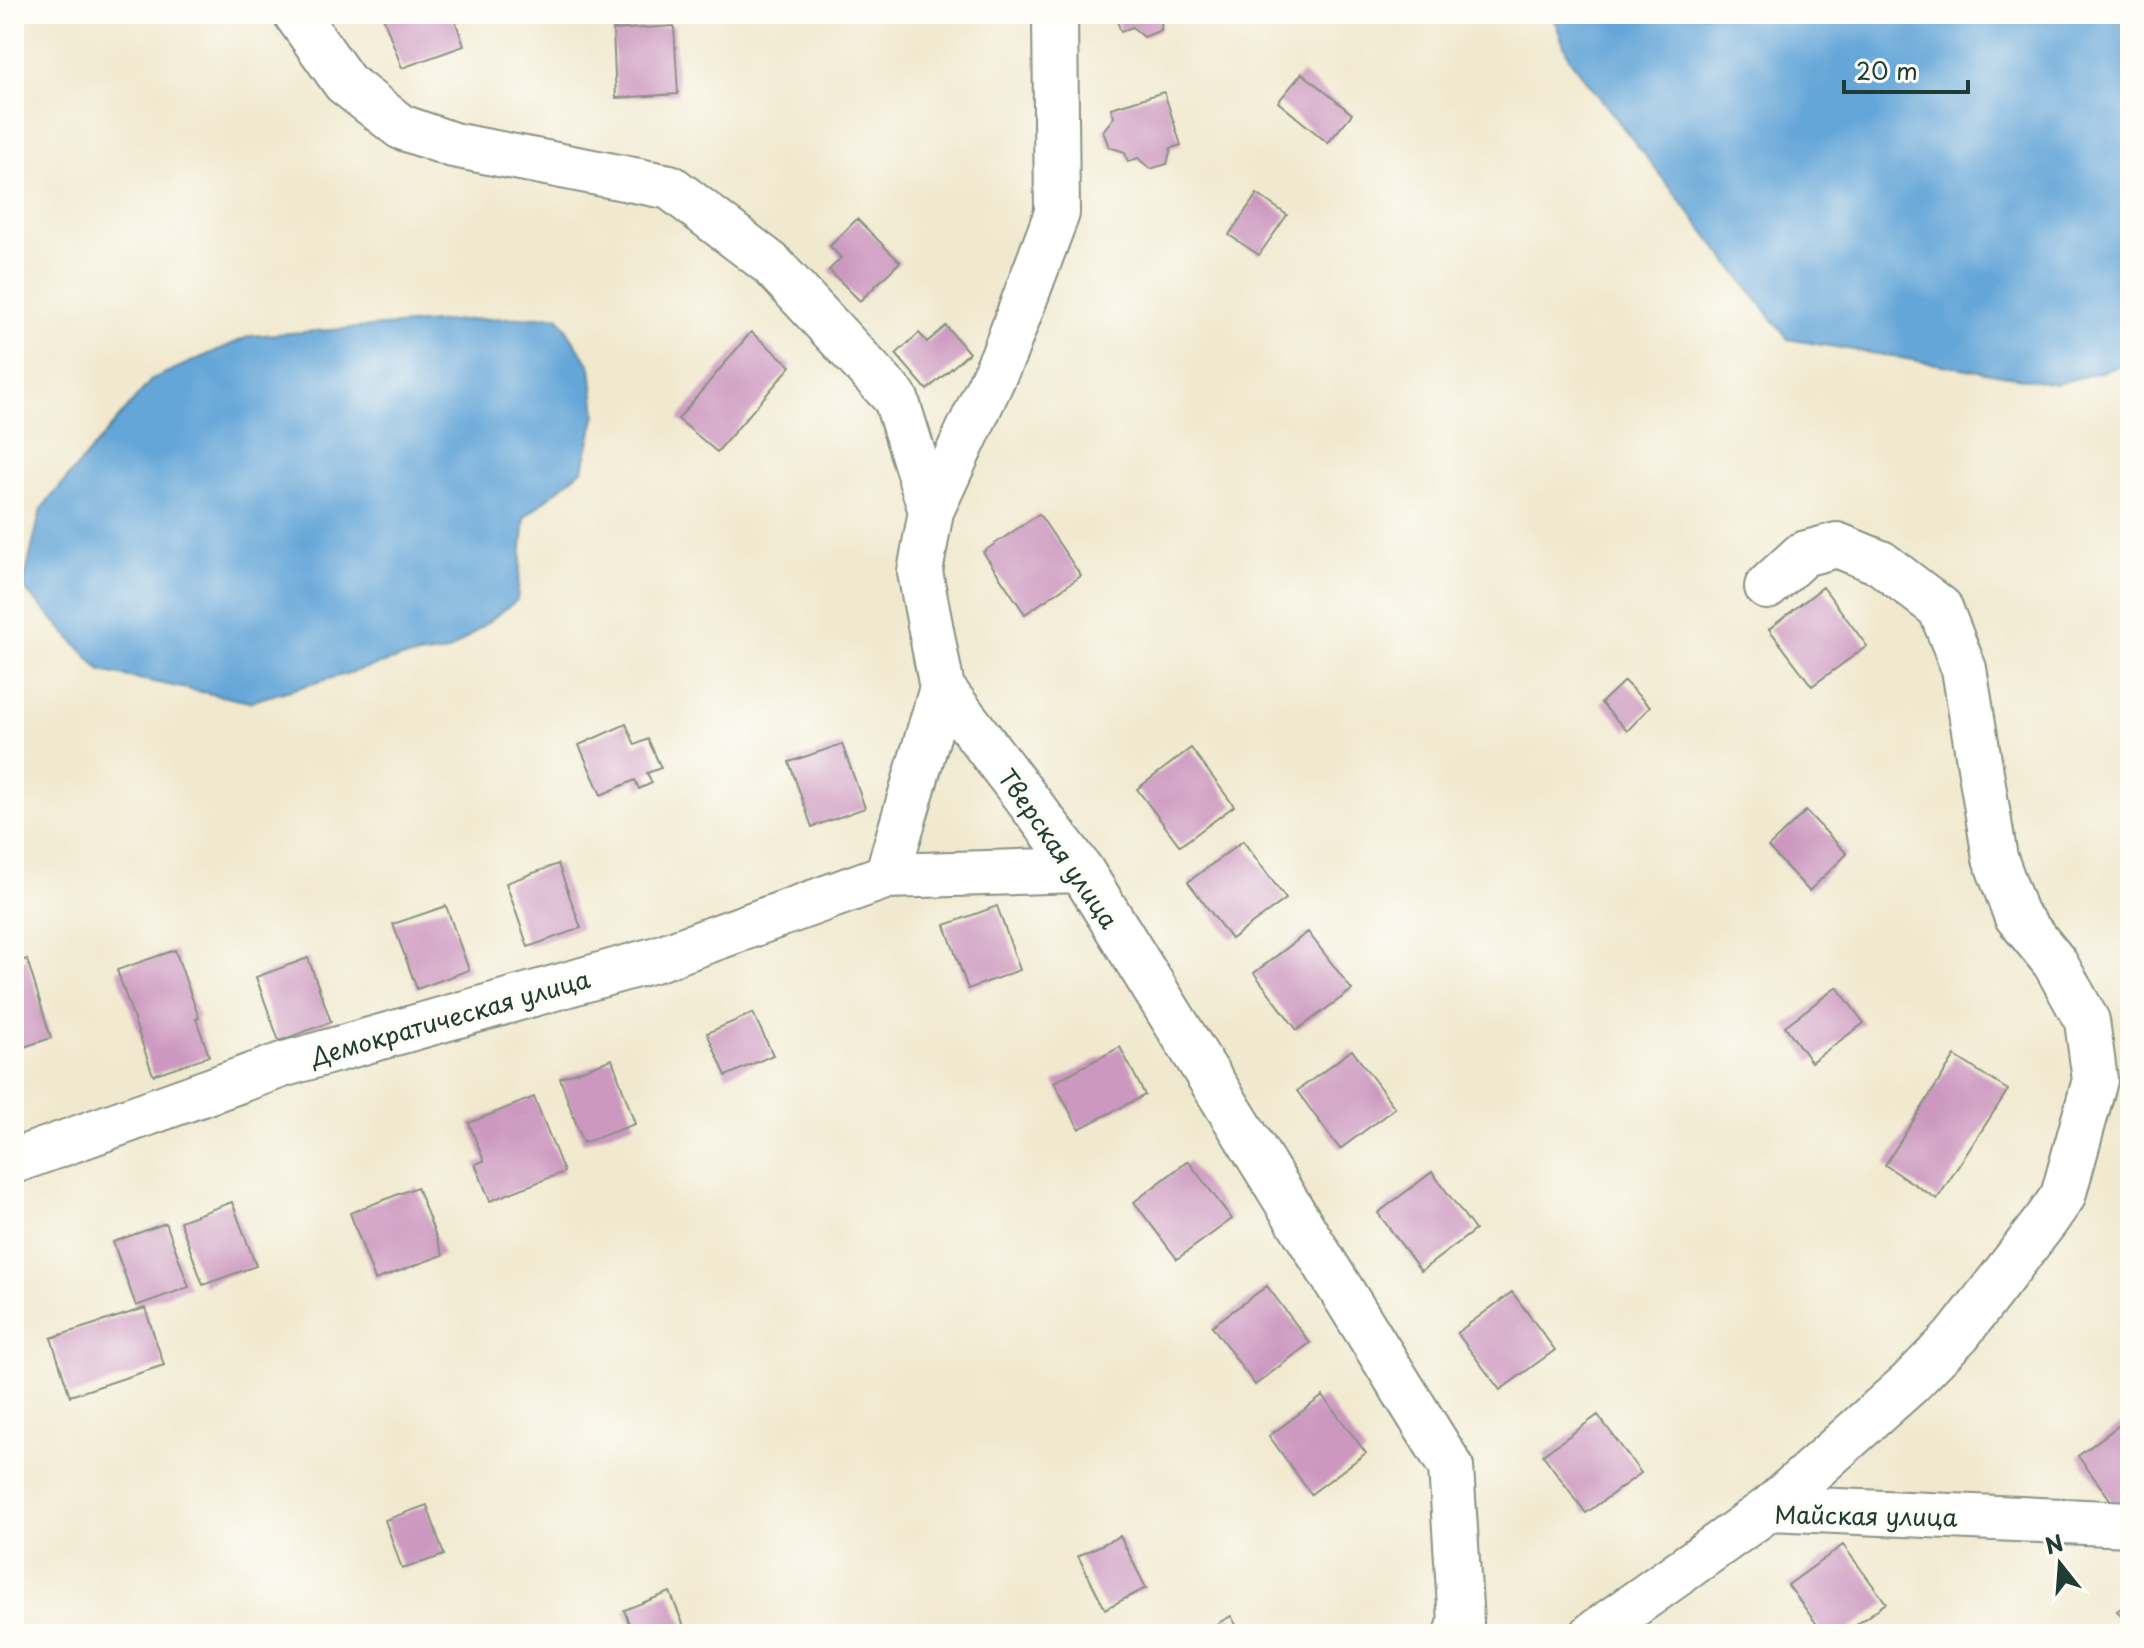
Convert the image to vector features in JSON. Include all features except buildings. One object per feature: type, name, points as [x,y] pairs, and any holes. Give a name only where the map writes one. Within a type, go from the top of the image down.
[{"type":"street","points":[[296,14],[345,83],[401,127],[453,145],[670,187],[771,264],[896,399],[931,511]]},
{"type":"street","name":"Тверская улица","points":[[1055,14],[1057,213],[1004,354],[931,511],[920,572],[942,688],[1081,870],[1451,1467],[1465,1630]]},
{"type":"street","points":[[1767,587],[1803,554],[1837,545],[1881,563],[1940,608],[1964,669],[1995,858],[2016,915],[2055,963],[2087,1021],[2095,1080],[2063,1196],[2047,1219],[1949,1343],[1910,1383],[1770,1508]]},
{"type":"street","points":[[887,876],[942,688]]},
{"type":"street","name":"Демократическая улица","points":[[14,1161],[285,1064],[657,959],[887,876],[1081,870]]},
{"type":"street","name":"Майская улица","points":[[1593,1634],[1770,1508],[2130,1524]]},
{"type":"water","points":[[1552,14],[2130,14],[2130,364],[2056,384],[1788,339],[1569,58]]},
{"type":"water","points":[[558,316],[591,367],[596,414],[583,469],[525,517],[517,600],[448,652],[401,658],[249,702],[101,671],[23,587],[41,509],[152,379],[250,336]]}]
